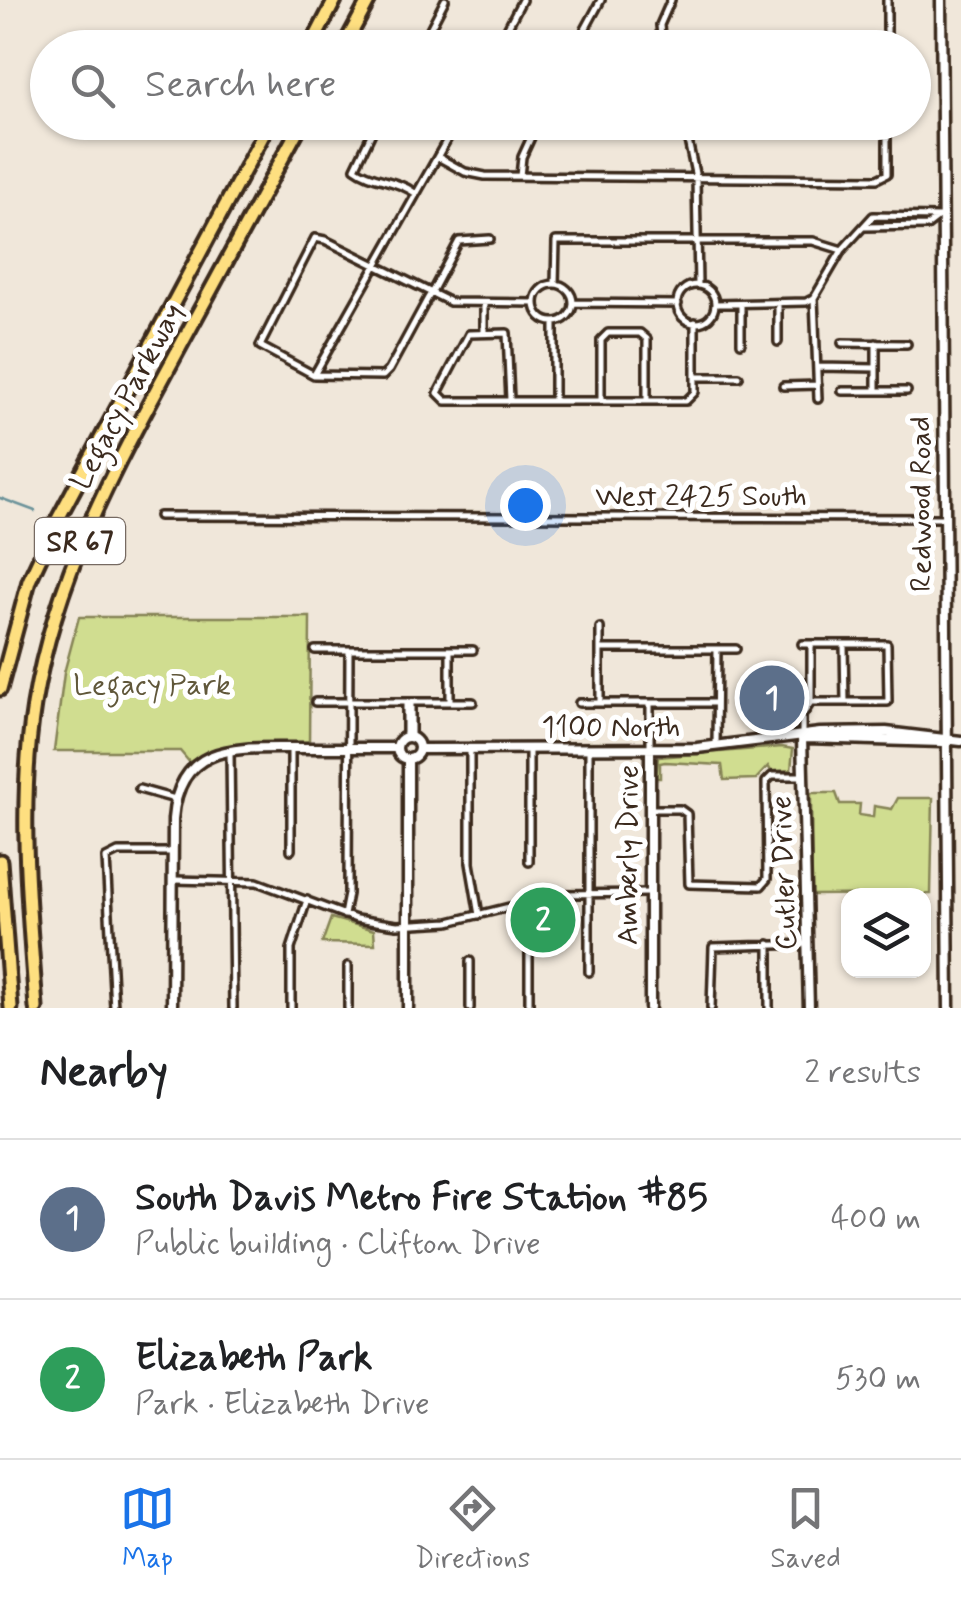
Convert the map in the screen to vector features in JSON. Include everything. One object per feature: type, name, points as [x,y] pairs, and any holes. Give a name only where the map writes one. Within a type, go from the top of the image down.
[{"type":"highway","points":[[319,30],[335,0]]},
{"type":"highway","points":[[352,30],[368,0]]},
{"type":"highway","name":"Legacy Parkway","points":[[0,689],[30,581],[58,519],[260,140]]},
{"type":"highway","name":"Legacy Parkway","points":[[36,1008],[25,801],[34,708],[51,629],[77,550],[111,473],[292,140]]},
{"type":"highway","points":[[0,861],[11,1008]]},
{"type":"street","points":[[429,30],[445,0]]},
{"type":"street","points":[[506,30],[522,0]]},
{"type":"street","points":[[585,30],[601,0]]},
{"type":"street","points":[[660,30],[671,0]]},
{"type":"street","points":[[887,0],[887,30]]},
{"type":"street","name":"Redwood Road","points":[[941,0],[939,217],[949,1008]]},
{"type":"street","points":[[368,140],[355,168],[368,176],[396,181],[415,193]]},
{"type":"street","points":[[314,376],[447,140]]},
{"type":"street","points":[[520,176],[522,157],[530,140]]},
{"type":"street","points":[[688,140],[696,178],[698,285]]},
{"type":"street","points":[[438,157],[475,174],[886,177],[887,140]]},
{"type":"street","points":[[818,399],[814,298],[842,250],[861,228],[926,226],[939,217]]},
{"type":"street","points":[[490,239],[459,241],[431,293],[383,376],[314,376],[260,346],[315,238],[374,266],[431,293],[450,302],[535,304]]},
{"type":"street","points":[[555,284],[556,241],[814,241],[842,250]]},
{"type":"street","points":[[555,284],[568,290],[573,303],[568,317],[554,322],[541,316],[535,304],[540,290],[555,284]]},
{"type":"street","points":[[698,285],[710,291],[715,304],[709,317],[696,322],[683,317],[678,304],[681,292],[698,285]]},
{"type":"street","points":[[715,304],[778,304],[814,298]]},
{"type":"street","points":[[484,303],[484,332]]},
{"type":"street","points":[[573,303],[678,304]]},
{"type":"street","points":[[740,343],[741,304]]},
{"type":"street","points":[[778,304],[778,342]]},
{"type":"street","points":[[554,322],[554,401]]},
{"type":"street","points":[[510,400],[507,333],[469,334],[441,386],[441,398],[510,400],[554,401],[692,400],[696,322]]},
{"type":"street","points":[[601,401],[604,334],[644,335],[647,401]]},
{"type":"street","points":[[842,343],[908,344]]},
{"type":"street","points":[[876,344],[876,391]]},
{"type":"street","points":[[818,368],[876,368]]},
{"type":"street","points":[[695,377],[739,377]]},
{"type":"street","points":[[783,386],[818,386]]},
{"type":"street","points":[[842,391],[906,391]]},
{"type":"street","name":"West 2425 South","points":[[159,516],[942,518]]},
{"type":"street","points":[[600,628],[600,703]]},
{"type":"street","points":[[802,644],[887,644],[888,702],[811,702]]},
{"type":"street","points":[[802,737],[802,716],[811,702],[811,644]]},
{"type":"street","points":[[844,644],[844,702]]},
{"type":"street","points":[[600,649],[736,650]]},
{"type":"street","points":[[315,650],[473,650]]},
{"type":"street","points":[[344,915],[348,894],[349,650]]},
{"type":"street","points":[[450,650],[450,702]]},
{"type":"street","points":[[716,747],[717,650]]},
{"type":"street","points":[[314,702],[473,702]]},
{"type":"street","points":[[172,1008],[175,799],[197,765],[230,749],[397,748],[408,737],[408,702]]},
{"type":"street","points":[[578,703],[716,703]]},
{"type":"street","name":"Amberly Drive","points":[[650,703],[650,1008]]},
{"type":"street","name":"1100 North","points":[[420,748],[716,747],[886,732],[961,740]]},
{"type":"street","points":[[408,737],[420,748],[408,760]]},
{"type":"street","name":"Cutler Drive","points":[[802,737],[809,1008]]},
{"type":"street","points":[[291,748],[291,850]]},
{"type":"street","points":[[397,748],[408,760],[408,1008]]},
{"type":"street","points":[[470,748],[470,863],[478,915]]},
{"type":"street","points":[[529,748],[529,862]]},
{"type":"street","points":[[230,749],[233,1008]]},
{"type":"street","points":[[589,749],[589,972]]},
{"type":"street","points":[[650,810],[682,810],[687,814],[689,884],[765,885],[766,780],[802,776]]},
{"type":"street","points":[[140,789],[175,799]]},
{"type":"street","points":[[114,1008],[108,855],[172,852]]},
{"type":"street","points":[[172,880],[265,884],[344,915],[371,922],[408,924],[589,893],[650,893]]},
{"type":"street","points":[[290,1008],[292,943],[307,900]]},
{"type":"street","points":[[521,904],[529,946],[529,1008]]},
{"type":"street","points":[[769,944],[769,1008]]},
{"type":"street","points":[[710,1008],[713,947],[808,944]]},
{"type":"street","points":[[470,961],[470,1008]]},
{"type":"street","points":[[348,966],[348,1008]]},
{"type":"green space","name":"Legacy Park","points":[[79,617],[310,617],[309,744],[230,745],[191,764],[180,751],[54,751],[64,673]]},
{"type":"green space","points":[[793,749],[791,770],[771,771],[768,766],[756,779],[724,780],[722,765],[665,762],[660,763],[660,778],[656,778],[658,757]]},
{"type":"green space","points":[[811,793],[836,793],[840,804],[860,804],[859,815],[873,817],[874,806],[892,809],[898,798],[933,798],[931,894],[931,888],[841,888],[841,895],[812,895]]},
{"type":"green space","points":[[558,899],[559,944],[532,944],[527,908]]},
{"type":"green space","points":[[331,918],[374,930],[375,944],[322,943]]},
{"type":"waterway","points":[[0,498],[35,511]]},
{"type":"place","name":"South Davis Metro Fire Station #85","points":[[772,698]]},
{"type":"place","name":"Elizabeth Park","points":[[543,920]]}]
